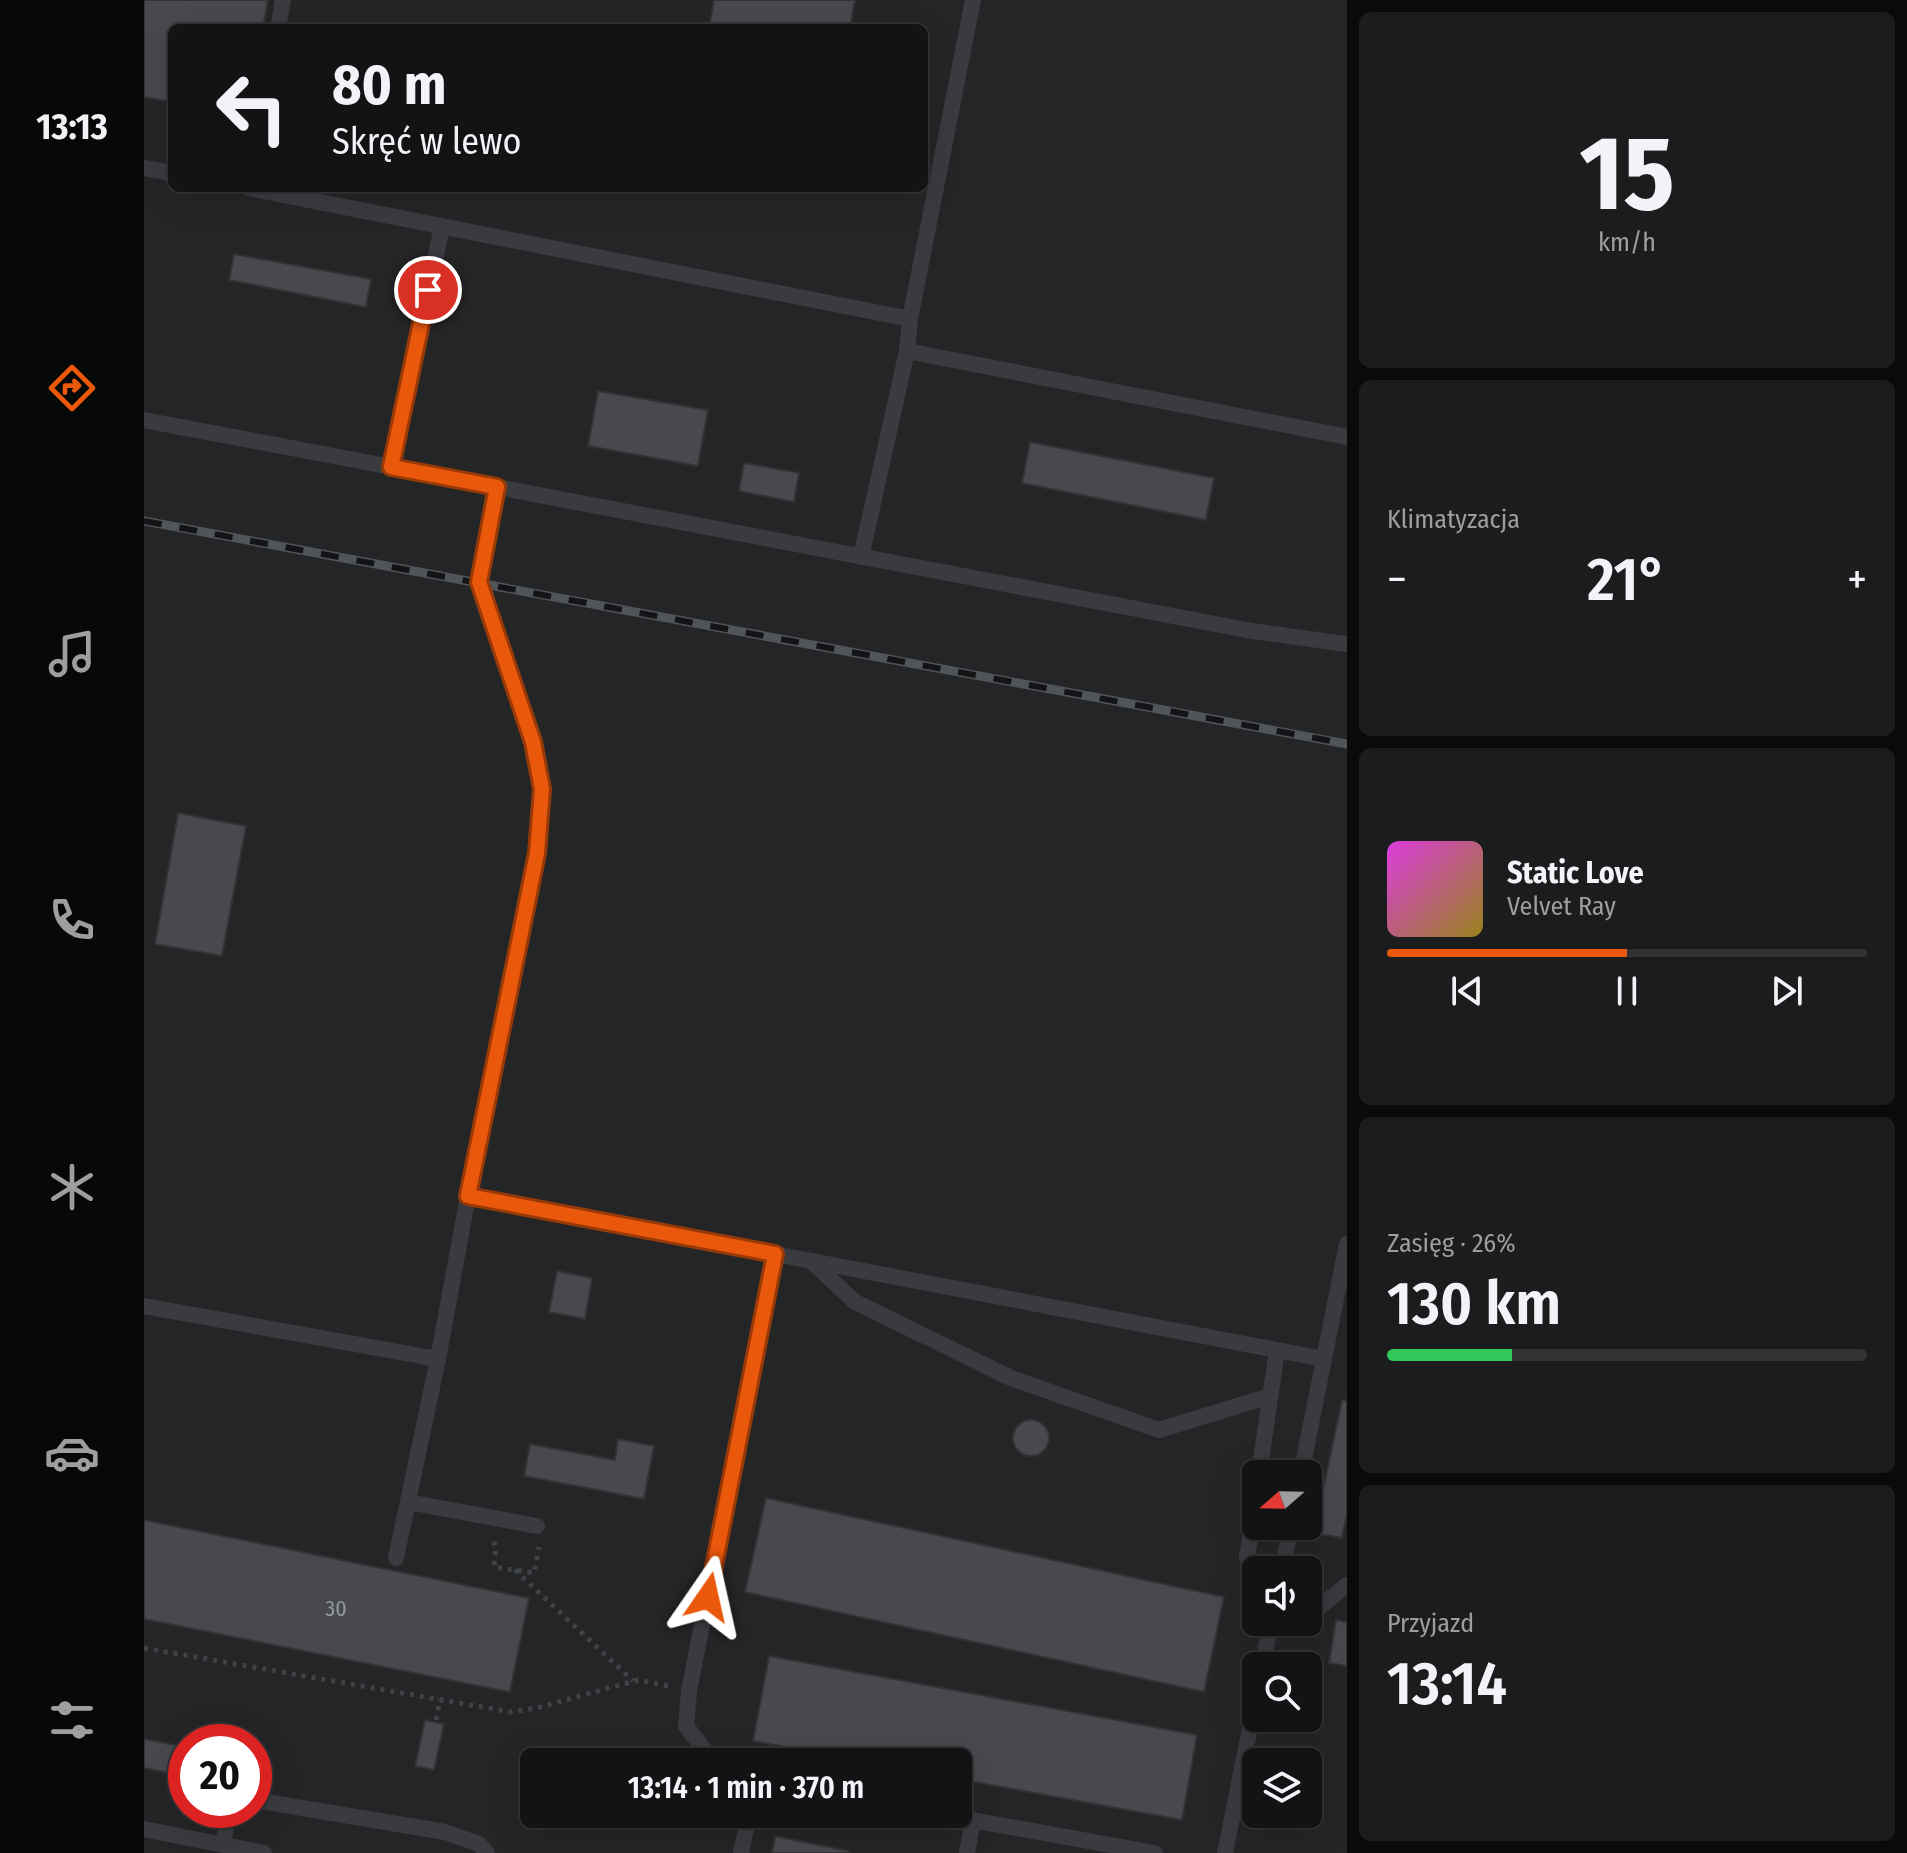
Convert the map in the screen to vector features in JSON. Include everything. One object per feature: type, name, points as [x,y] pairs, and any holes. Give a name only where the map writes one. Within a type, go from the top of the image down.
[{"type":"lane","points":[[279,24],[283,0]]},
{"type":"lane","points":[[861,557],[907,351],[910,319],[973,0]]},
{"type":"lane","points":[[144,168],[168,172]]},
{"type":"lane","points":[[269,192],[910,319]]},
{"type":"lane","points":[[391,467],[442,227]]},
{"type":"lane","points":[[907,351],[1347,437]]},
{"type":"lane","points":[[144,420],[1252,631],[1347,644]]},
{"type":"lane","points":[[396,1558],[537,853],[542,789],[533,742],[479,582],[497,487]]},
{"type":"lane","points":[[468,1196],[1324,1359]]},
{"type":"lane","points":[[1304,1460],[1347,1244]]},
{"type":"lane","points":[[703,1748],[686,1726],[689,1691],[775,1254]]},
{"type":"lane","points":[[810,1260],[855,1302],[1011,1378],[1159,1430],[1270,1396]]},
{"type":"lane","points":[[144,1306],[438,1359]]},
{"type":"lane","points":[[1261,1460],[1277,1350]]},
{"type":"lane","points":[[408,1502],[539,1533]]},
{"type":"lane","points":[[1322,1605],[1347,1585]]},
{"type":"lane","points":[[1225,1853],[1249,1732]]},
{"type":"lane","points":[[272,1803],[445,1832],[479,1844],[487,1853]]},
{"type":"lane","points":[[967,1853],[973,1820],[1155,1853]]},
{"type":"lane","points":[[223,1845],[226,1828]]},
{"type":"lane","points":[[741,1853],[746,1828]]},
{"type":"lane","points":[[144,1829],[264,1853]]},
{"type":"path","points":[[488,1541],[496,1542],[494,1567],[534,1573],[539,1533]]},
{"type":"path","points":[[515,1570],[634,1681]]},
{"type":"path","points":[[144,1648],[519,1712],[634,1681],[667,1685]]},
{"type":"path","points":[[436,1720],[440,1699]]},
{"type":"shaded area","points":[[144,0],[1347,0],[1347,1853],[144,1853]]},
{"type":"building","points":[[144,0],[268,0],[264,24],[168,24],[168,101],[144,97]]},
{"type":"building","points":[[714,0],[855,0],[851,24],[710,24]]},
{"type":"building","points":[[234,254],[371,279],[366,307],[229,280]]},
{"type":"building","points":[[598,391],[708,410],[698,466],[588,446]]},
{"type":"building","points":[[1030,442],[1214,478],[1206,520],[1022,483]]},
{"type":"building","points":[[744,463],[799,473],[794,502],[739,491]]},
{"type":"building","points":[[178,813],[246,826],[222,956],[155,944]]},
{"type":"building","points":[[557,1271],[592,1278],[585,1319],[549,1312]]},
{"type":"building","points":[[1342,1400],[1347,1401],[1347,1514],[1342,1538],[1322,1534],[1322,1495]]},
{"type":"building","points":[[1031,1420],[1044,1425],[1049,1438],[1044,1451],[1031,1456],[1018,1451],[1013,1438],[1018,1425]]},
{"type":"building","points":[[618,1439],[654,1446],[644,1499],[524,1476],[530,1444],[615,1460]]},
{"type":"building","points":[[766,1498],[1224,1597],[1204,1692],[745,1592]]},
{"type":"building","points":[[144,1520],[529,1598],[510,1692],[144,1619]]},
{"type":"building","points":[[1336,1620],[1347,1622],[1347,1666],[1329,1663]]},
{"type":"building","points":[[769,1656],[1197,1735],[1182,1820],[972,1782],[972,1748],[791,1748],[753,1741]]},
{"type":"building","points":[[425,1720],[444,1724],[434,1770],[415,1766]]},
{"type":"building","points":[[144,1739],[168,1744],[168,1773],[144,1768]]},
{"type":"building","points":[[775,1836],[849,1851],[849,1853],[772,1853]]},
{"type":"railway","points":[[144,521],[1347,744]]},
{"type":"route","points":[[428,290],[391,467],[497,487],[479,582],[533,742],[542,789],[537,853],[468,1196],[775,1254],[708,1597]]}]
